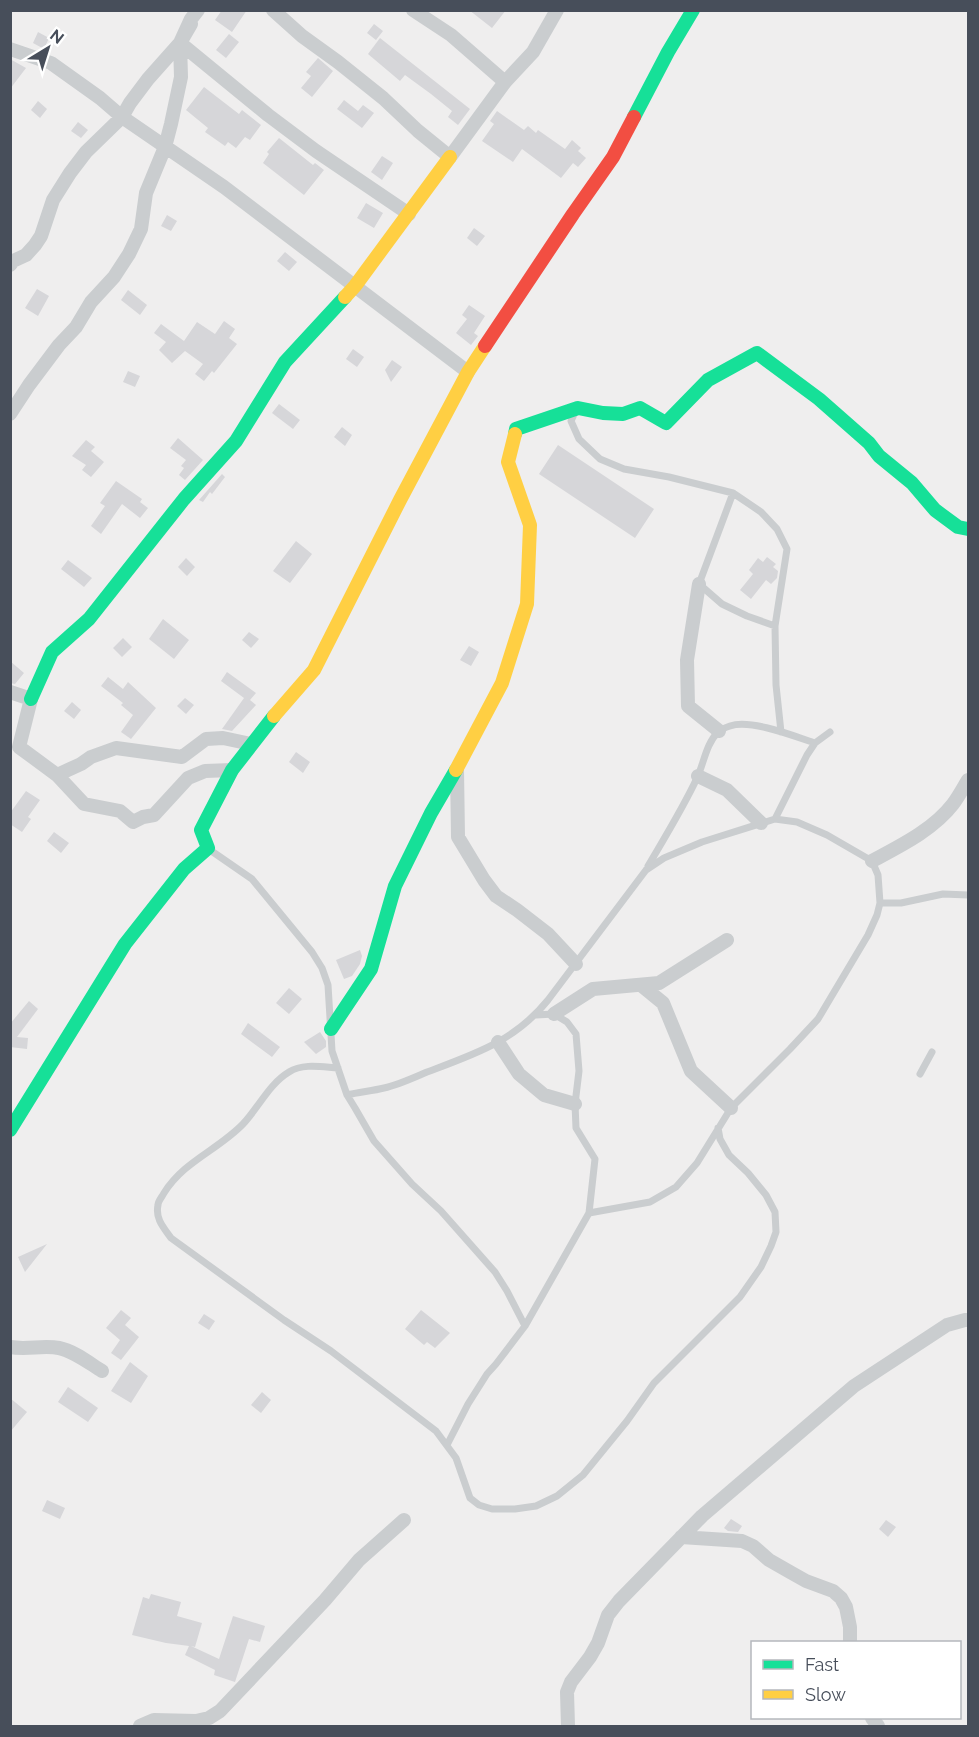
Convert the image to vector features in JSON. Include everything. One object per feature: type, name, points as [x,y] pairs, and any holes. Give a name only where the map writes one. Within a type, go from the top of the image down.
[{"type":"street","points":[[10,414],[59,345],[76,327],[91,302],[114,277],[141,229],[146,193],[165,147],[181,77],[180,43],[191,19],[198,10]]},
{"type":"street","points":[[273,10],[302,36],[383,98],[450,157]]},
{"type":"street","points":[[413,10],[451,36],[505,82]]},
{"type":"street","points":[[232,770],[205,771],[188,778],[154,815],[133,822],[120,811],[84,804],[57,775],[15,753],[31,699],[52,652],[89,619],[184,499],[236,441],[285,362],[355,286],[505,82],[533,52],[557,10]]},
{"type":"street","points":[[10,1130],[125,944],[184,869],[208,848],[201,830],[232,770],[314,670],[468,372],[613,157],[668,52],[693,10]]},
{"type":"street","points":[[10,265],[13,261],[26,255],[36,245],[53,200],[70,173],[86,152],[122,117],[148,79],[180,43],[191,24]]},
{"type":"street","points":[[180,43],[316,151],[409,214]]},
{"type":"street","points":[[10,49],[51,63],[100,98],[122,117],[224,187],[468,372]]},
{"type":"street","points":[[331,1029],[371,969],[395,886],[431,813],[458,769],[502,683],[527,604],[530,525],[508,462],[516,429],[578,408],[623,414],[640,408],[666,423],[708,380],[757,353],[819,399],[869,442],[879,456],[912,483],[936,510],[957,526],[969,529]]},
{"type":"street","points":[[699,584],[687,660],[688,706],[719,731]]},
{"type":"street","points":[[10,692],[31,699]]},
{"type":"street","points":[[57,775],[92,757],[116,748],[182,757],[206,739],[223,738],[251,744]]},
{"type":"street","points":[[458,769],[458,837],[463,846],[496,897],[548,934],[576,964]]},
{"type":"street","points":[[698,776],[727,790],[761,823]]},
{"type":"street","points":[[872,861],[906,842],[938,819],[953,804],[969,780]]},
{"type":"street","points":[[554,1014],[593,989],[659,983],[727,940]]},
{"type":"street","points":[[641,985],[663,1003],[691,1071],[731,1108]]},
{"type":"street","points":[[498,1042],[519,1074],[544,1095],[575,1104]]},
{"type":"street","points":[[568,1726],[567,1692],[571,1682],[584,1667],[598,1643],[608,1615],[681,1537],[702,1516],[855,1386],[947,1325],[969,1320]]},
{"type":"street","points":[[10,1347],[59,1348],[102,1371]]},
{"type":"street","points":[[140,1726],[154,1720],[196,1721],[209,1718],[220,1711],[325,1600],[359,1560],[404,1520]]},
{"type":"street","points":[[681,1537],[742,1541],[753,1546],[769,1560],[806,1581],[833,1591],[846,1607],[850,1641]]},
{"type":"lane","points":[[578,408],[571,421],[579,439],[600,459],[624,469],[669,477],[733,493],[762,512],[777,529],[787,549],[775,626],[776,685],[781,732]]},
{"type":"lane","points":[[733,493],[699,584],[722,604],[775,626]]},
{"type":"lane","points":[[347,1095],[385,1088],[461,1060],[498,1042],[536,1015],[646,870],[698,776],[707,749],[719,731],[733,725],[756,726],[815,742]]},
{"type":"lane","points":[[775,819],[815,742],[830,732]]},
{"type":"lane","points":[[589,1213],[650,1202],[676,1187],[697,1163],[731,1108],[818,1019],[868,935],[880,903],[878,875],[872,861],[827,835],[797,822],[775,819],[761,823],[693,846],[664,858],[646,870]]},
{"type":"lane","points":[[208,848],[252,879],[312,952],[322,968],[328,985],[333,1051],[347,1095],[374,1141],[495,1272],[525,1326]]},
{"type":"lane","points":[[880,903],[901,903],[943,894],[969,895]]},
{"type":"lane","points":[[447,1445],[468,1404],[487,1374],[525,1326],[589,1213],[595,1160],[576,1128],[575,1104],[579,1071],[576,1034],[567,1022],[554,1014],[536,1015]]},
{"type":"lane","points":[[920,1074],[932,1052]]},
{"type":"lane","points":[[338,1068],[301,1067],[289,1071],[276,1083],[243,1124],[185,1168],[169,1186],[158,1204],[158,1220],[171,1238],[331,1351],[436,1431],[456,1458],[470,1498],[479,1505],[492,1509],[536,1506],[557,1496],[582,1475],[627,1421],[654,1383],[740,1297],[761,1267],[776,1232],[775,1212],[766,1195],[729,1155],[720,1139],[718,1128]]},
{"type":"building","points":[[222,10],[247,10],[232,32],[215,20]]},
{"type":"building","points":[[469,10],[506,10],[492,28]]},
{"type":"building","points":[[374,24],[383,31],[376,40],[367,33]]},
{"type":"building","points":[[38,32],[49,38],[44,49],[33,43]]},
{"type":"building","points":[[229,34],[239,42],[226,58],[216,50]]},
{"type":"building","points":[[380,38],[470,109],[458,125],[448,117],[452,111],[431,94],[405,75],[400,81],[368,54]]},
{"type":"building","points":[[318,58],[333,71],[312,97],[301,88],[311,76],[306,72]]},
{"type":"building","points":[[10,59],[26,68],[10,89]]},
{"type":"building","points":[[204,87],[239,114],[242,110],[261,125],[250,140],[245,137],[236,148],[228,142],[225,146],[205,132],[208,128],[186,110]]},
{"type":"building","points":[[344,100],[358,111],[363,105],[374,113],[362,128],[337,109]]},
{"type":"building","points":[[38,101],[47,109],[40,118],[31,110]]},
{"type":"building","points":[[497,111],[524,130],[528,126],[536,133],[538,130],[565,149],[572,140],[581,148],[578,151],[586,158],[578,167],[573,163],[561,178],[522,149],[513,162],[482,141],[494,124],[490,121]]},
{"type":"building","points":[[78,122],[88,130],[81,138],[71,131]]},
{"type":"building","points":[[279,138],[313,165],[315,163],[324,170],[304,195],[263,163],[269,154],[267,152]]},
{"type":"building","points":[[382,156],[393,163],[382,180],[371,172]]},
{"type":"building","points":[[366,203],[383,213],[374,228],[357,218]]},
{"type":"building","points":[[167,215],[177,221],[171,231],[161,226]]},
{"type":"building","points":[[474,228],[485,236],[477,246],[467,238]]},
{"type":"building","points":[[285,252],[297,262],[289,271],[277,261]]},
{"type":"building","points":[[37,289],[49,296],[38,316],[25,308]]},
{"type":"building","points":[[128,290],[147,305],[140,315],[121,300]]},
{"type":"building","points":[[469,305],[485,316],[474,333],[478,336],[471,345],[456,333],[467,319],[462,315]]},
{"type":"building","points":[[224,321],[235,329],[229,338],[237,344],[214,373],[212,371],[204,381],[195,374],[203,364],[185,351],[172,363],[159,350],[166,342],[154,333],[161,324],[184,341],[197,322],[215,334]]},
{"type":"building","points":[[353,349],[364,357],[357,367],[346,359]]},
{"type":"building","points":[[392,360],[402,367],[391,382],[385,370]]},
{"type":"building","points":[[128,371],[140,376],[135,387],[123,382]]},
{"type":"building","points":[[279,404],[300,420],[293,429],[272,413]]},
{"type":"building","points":[[342,427],[352,435],[345,446],[334,437]]},
{"type":"building","points":[[178,438],[203,460],[185,480],[179,475],[184,468],[181,466],[186,460],[170,448]]},
{"type":"building","points":[[86,440],[95,447],[91,451],[104,462],[91,477],[82,470],[86,465],[72,456]]},
{"type":"building","points":[[558,445],[654,509],[635,538],[539,474]]},
{"type":"building","points":[[222,474],[225,477],[212,494],[210,492],[203,502],[199,500]]},
{"type":"building","points":[[116,481],[142,499],[140,502],[148,508],[140,518],[122,504],[101,534],[91,526],[105,506],[100,503]]},
{"type":"building","points":[[296,541],[312,554],[290,583],[273,571]]},
{"type":"building","points":[[767,557],[776,564],[773,567],[778,571],[777,578],[771,584],[766,580],[751,599],[740,590],[753,574],[749,570],[758,558],[763,562]]},
{"type":"building","points":[[186,558],[195,567],[187,576],[178,567]]},
{"type":"building","points":[[68,560],[92,578],[84,587],[61,569]]},
{"type":"building","points":[[163,619],[189,640],[174,659],[149,639]]},
{"type":"building","points":[[249,632],[259,639],[251,648],[242,640]]},
{"type":"building","points":[[123,638],[132,647],[122,657],[113,648]]},
{"type":"building","points":[[469,646],[479,652],[471,666],[460,660]]},
{"type":"building","points":[[10,661],[24,673],[15,684],[10,683]]},
{"type":"building","points":[[227,672],[256,693],[250,700],[256,705],[232,731],[222,729],[244,698],[221,681]]},
{"type":"building","points":[[108,677],[123,689],[128,682],[156,708],[131,739],[121,732],[133,715],[121,705],[123,703],[101,686]]},
{"type":"building","points":[[185,698],[194,705],[186,714],[177,706]]},
{"type":"building","points":[[72,702],[81,710],[74,719],[64,711]]},
{"type":"building","points":[[296,752],[310,762],[303,773],[289,762]]},
{"type":"building","points":[[26,791],[40,800],[28,817],[31,819],[22,832],[10,824],[10,813]]},
{"type":"building","points":[[54,832],[69,843],[61,853],[47,841]]},
{"type":"building","points":[[360,950],[362,956],[360,964],[352,976],[344,979],[336,960]]},
{"type":"building","points":[[289,988],[302,999],[289,1014],[276,1003]]},
{"type":"building","points":[[29,1001],[38,1009],[17,1037],[28,1038],[27,1049],[10,1047],[10,1024]]},
{"type":"building","points":[[248,1023],[280,1047],[272,1057],[241,1034]]},
{"type":"building","points":[[320,1032],[326,1041],[326,1047],[316,1054],[304,1042]]},
{"type":"building","points":[[47,1244],[25,1272],[18,1257]]},
{"type":"building","points":[[121,1310],[131,1318],[125,1325],[139,1337],[121,1360],[111,1353],[120,1340],[106,1328]]},
{"type":"building","points":[[421,1310],[450,1333],[435,1348],[427,1342],[424,1345],[405,1329]]},
{"type":"building","points":[[204,1314],[215,1321],[209,1330],[198,1323]]},
{"type":"building","points":[[130,1362],[148,1376],[131,1403],[111,1391]]},
{"type":"building","points":[[68,1387],[98,1408],[88,1422],[58,1402]]},
{"type":"building","points":[[262,1392],[271,1400],[261,1413],[251,1405]]},
{"type":"building","points":[[10,1398],[27,1412],[10,1432]]},
{"type":"building","points":[[47,1500],[65,1508],[60,1519],[42,1511]]},
{"type":"building","points":[[731,1519],[742,1526],[738,1532],[724,1528]]},
{"type":"building","points":[[886,1520],[896,1527],[888,1537],[879,1529]]},
{"type":"building","points":[[151,1594],[181,1602],[177,1616],[202,1623],[195,1647],[191,1646],[219,1659],[233,1616],[265,1626],[260,1642],[249,1639],[235,1682],[214,1675],[215,1670],[185,1655],[189,1646],[132,1635],[143,1597],[149,1599]]},
{"type":"traffic: fast","points":[[634,117],[693,10]]},
{"type":"traffic: fast","points":[[31,699],[52,652],[89,619],[184,499],[236,441],[285,362],[345,297]]},
{"type":"traffic: fast","points":[[515,434],[516,429],[578,408],[623,414],[640,408],[666,423],[708,380],[757,353],[819,399],[869,443],[879,456],[912,483],[935,510],[958,527],[968,529]]},
{"type":"traffic: fast","points":[[10,1130],[125,944],[184,869],[208,848],[201,830],[232,770],[274,716]]},
{"type":"traffic: fast","points":[[331,1029],[371,969],[395,886],[431,813],[456,770]]},
{"type":"traffic: slow","points":[[345,297],[450,157]]},
{"type":"traffic: slow","points":[[274,716],[314,670],[400,500],[468,372],[485,346]]},
{"type":"traffic: slow","points":[[456,770],[502,683],[527,604],[530,525],[508,462],[515,434]]},
{"type":"traffic: jam","points":[[485,346],[613,157],[634,117]]}]
